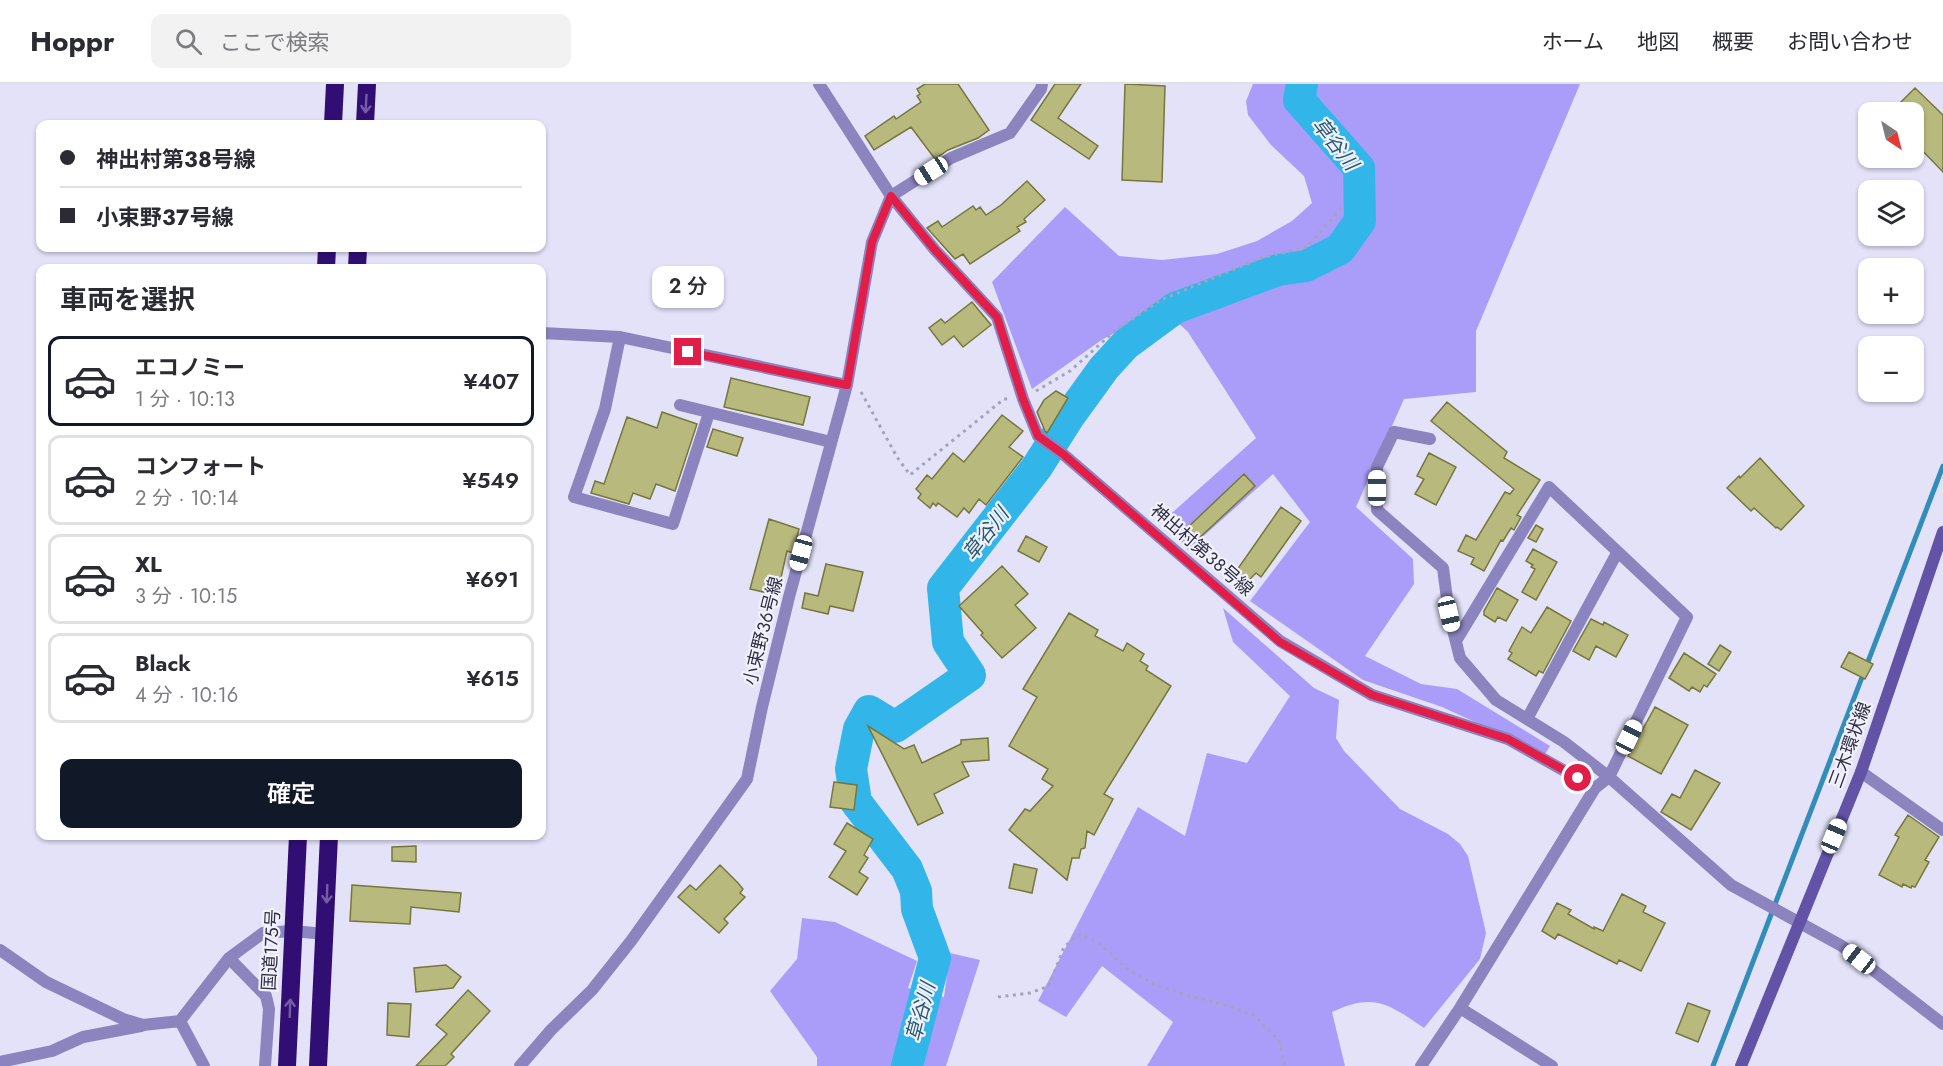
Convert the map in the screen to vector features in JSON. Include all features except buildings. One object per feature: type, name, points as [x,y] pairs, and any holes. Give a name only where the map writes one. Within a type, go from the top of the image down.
[{"type":"highway","points":[[333,120],[335,84]]},
{"type":"highway","points":[[365,120],[367,84]]},
{"type":"highway","name":"国道175号","points":[[287,1066],[298,840]]},
{"type":"highway","points":[[318,1066],[329,840]]},
{"type":"main road","name":"三木環状線","points":[[1741,1066],[1861,772],[1943,532]]},
{"type":"street","points":[[819,84],[891,196],[951,158],[1010,133],[1041,89],[1042,84]]},
{"type":"street","name":"小束野３６号線","points":[[520,1066],[551,1030],[591,990],[631,941],[747,780],[789,597],[847,385],[872,242],[891,196]]},
{"type":"street","name":"神出村第３８号線","points":[[891,196],[935,250],[997,317],[1023,399],[1038,436],[1063,454],[1280,642],[1372,695],[1508,739],[1595,788]]},
{"type":"street","points":[[546,333],[620,338],[847,385]]},
{"type":"street","points":[[620,338],[605,409],[574,497],[673,524],[709,413]]},
{"type":"street","points":[[680,405],[831,442]]},
{"type":"street","points":[[1431,439],[1394,432],[1377,467],[1377,510],[1443,568],[1460,658],[1496,700],[1564,742],[1609,777],[1731,885],[1842,946],[1943,1024]]},
{"type":"street","points":[[1421,1066],[1460,1008],[1595,788],[1609,777],[1687,617],[1549,487],[1456,641]]},
{"type":"street","points":[[1527,719],[1617,553]]},
{"type":"street","points":[[1861,772],[1943,830]]},
{"type":"street","points":[[0,1062],[52,1051],[83,1037],[142,1025],[180,1021],[229,958],[263,933],[325,934]]},
{"type":"street","points":[[0,950],[46,982],[123,1019],[142,1025]]},
{"type":"street","points":[[229,958],[266,996],[268,1009],[265,1066]]},
{"type":"street","points":[[1460,1008],[1552,1066]]},
{"type":"street","points":[[180,1021],[204,1066]]},
{"type":"path","points":[[850,372],[897,457],[910,475],[1004,399],[1023,399],[1070,371],[1117,329],[1161,300],[1261,258],[1308,247],[1343,206]]},
{"type":"path","points":[[998,997],[1030,993],[1049,986],[1064,947],[1080,934],[1100,944],[1126,968],[1151,983],[1255,1016],[1279,1041],[1285,1066]]},
{"type":"shaded area","points":[[1253,84],[1580,84],[1476,331],[1476,392],[1404,399],[1356,507],[1413,559],[1414,584],[1365,656],[1421,684],[1457,689],[1550,746],[1545,754],[1442,707],[1363,680],[1250,601],[1310,522],[1273,474],[1188,550],[1164,520],[1256,438],[1188,332],[1163,309],[1103,339],[1032,389],[992,282],[1065,207],[1119,256],[1162,260],[1217,254],[1257,241],[1292,221],[1312,203],[1304,176],[1271,145],[1248,115],[1246,101]]},
{"type":"shaded area","points":[[1223,608],[1314,688],[1339,700],[1336,738],[1344,751],[1400,809],[1448,834],[1460,844],[1468,856],[1486,933],[1480,959],[1424,1028],[1391,1007],[1370,1002],[1347,1006],[1332,1012],[1345,1066],[1147,1066],[1173,1022],[1102,966],[1066,1017],[1038,1001],[1138,807],[1185,836],[1207,753],[1247,763],[1290,696],[1233,642]]},
{"type":"shaded area","points":[[802,918],[835,922],[917,961],[908,988],[944,997],[950,953],[980,960],[946,1066],[817,1066],[817,1057],[770,991],[797,959]]},
{"type":"waterway","name":"草谷川","points":[[907,1066],[935,958],[917,909],[916,891],[907,869],[856,802],[851,769],[859,729],[869,711],[895,727],[970,675],[948,642],[943,588],[1037,467],[1070,415],[1104,368],[1126,344],[1175,308],[1278,270],[1306,266],[1340,249],[1360,221],[1359,168],[1299,100],[1302,84]]},
{"type":"waterway","points":[[1713,1066],[1943,466]]},
{"type":"route","points":[[688,352],[847,385],[872,242],[891,196],[935,250],[997,317],[1023,399],[1038,436],[1063,454],[1280,642],[1372,695],[1508,739],[1578,778]]}]
